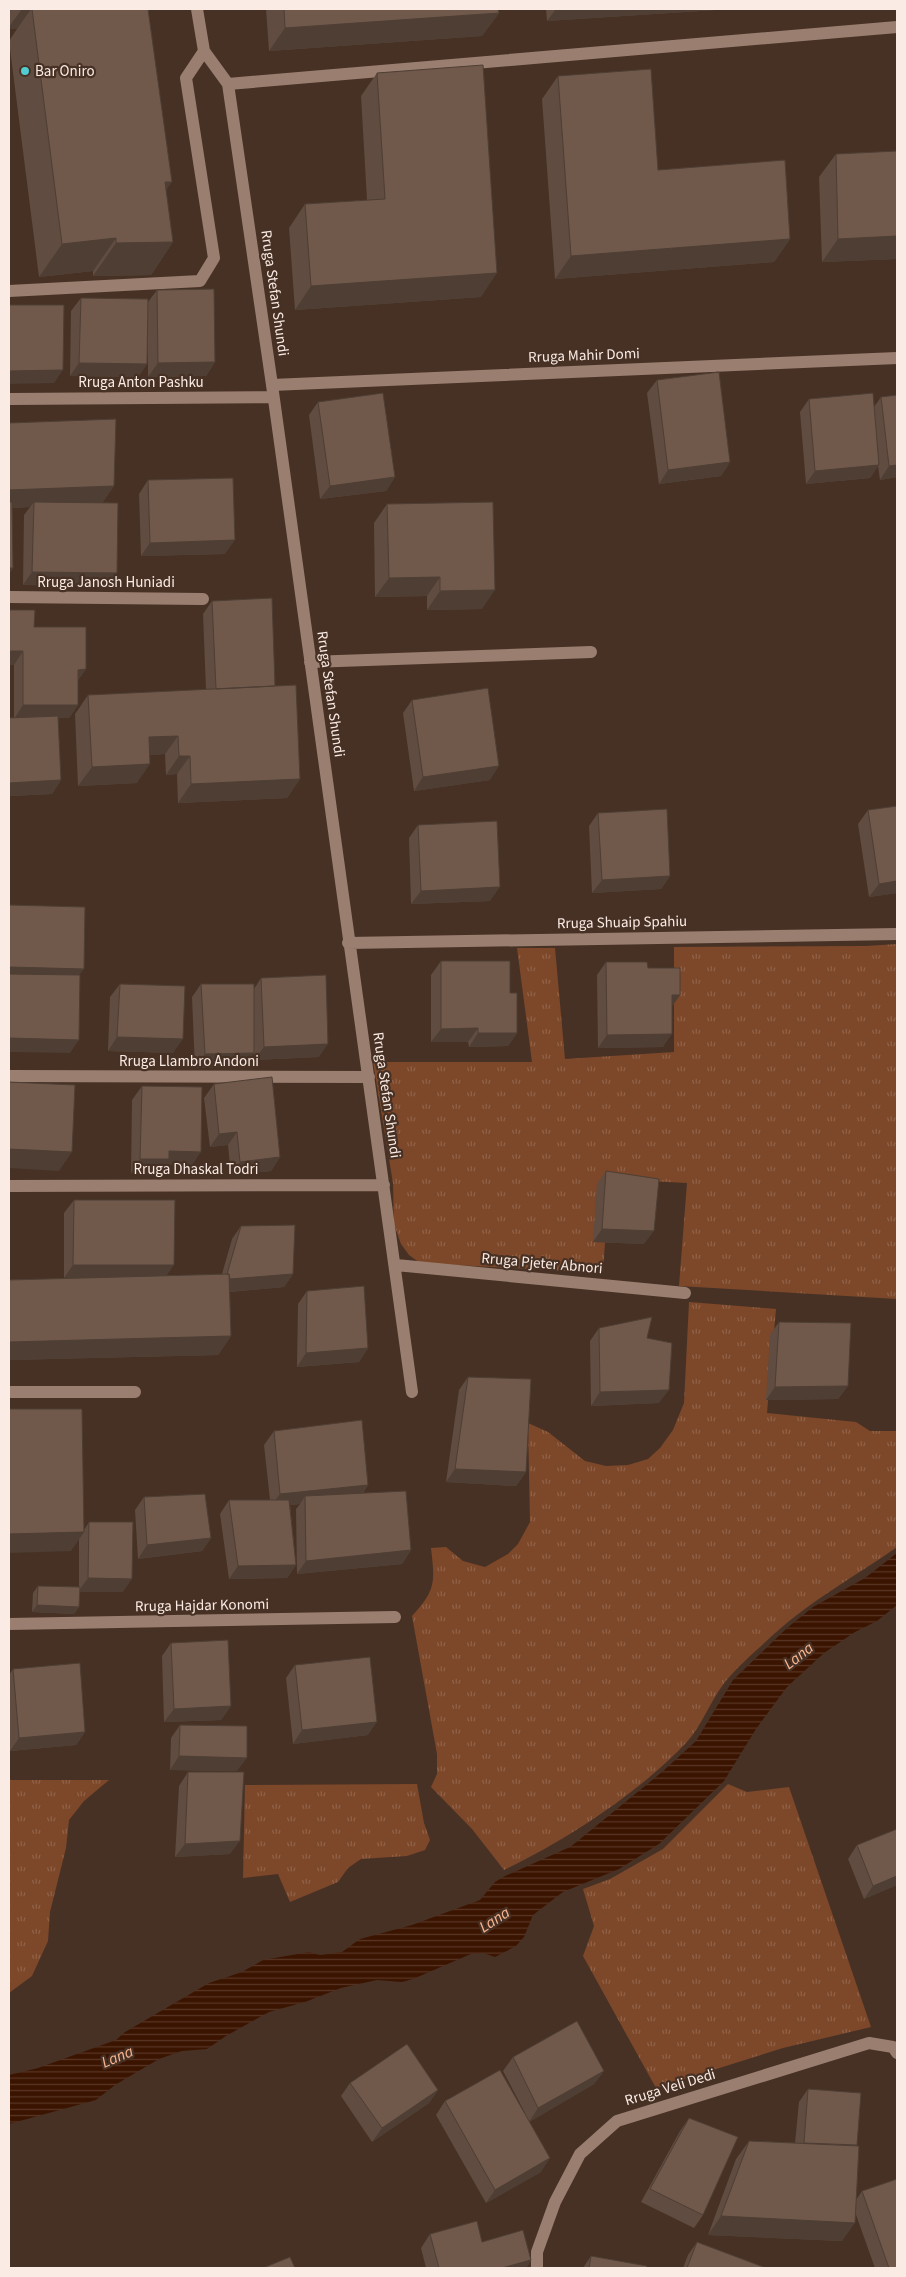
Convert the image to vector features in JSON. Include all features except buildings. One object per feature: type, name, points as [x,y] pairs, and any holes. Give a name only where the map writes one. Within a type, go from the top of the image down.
[{"type":"street","name":"Rruga Stefan Shundi","points":[[198,9],[204,51],[228,84],[273,391],[348,943],[396,1265],[412,1392]]},
{"type":"street","points":[[228,84],[897,28]]},
{"type":"street","points":[[9,291],[200,281],[214,258],[186,78],[204,51]]},
{"type":"street","name":"Rruga Mahir Domi","points":[[273,391],[897,358]]},
{"type":"street","name":"Rruga Anton Pashku","points":[[9,399],[273,391]]},
{"type":"street","name":"Rruga Janosh Huniadi","points":[[9,597],[203,599]]},
{"type":"street","points":[[310,662],[591,652]]},
{"type":"street","name":"Rruga Shuaip Spahiu","points":[[348,943],[897,934]]},
{"type":"street","name":"Rruga Llambro Andoni","points":[[9,1076],[369,1077]]},
{"type":"street","name":"Rruga Dhaskal Todri","points":[[9,1186],[384,1185]]},
{"type":"street","name":"Rruga Pjeter Abnori","points":[[396,1265],[685,1293]]},
{"type":"street","points":[[9,1392],[135,1392]]},
{"type":"street","name":"Rruga Hajdar Konomi","points":[[9,1624],[395,1618]]},
{"type":"street","name":"Rruga Veli Dedi","points":[[537,2268],[537,2252],[554,2202],[580,2154],[617,2121],[869,2043],[893,2047],[897,2053]]},
{"type":"green space","points":[[897,944],[897,1299],[679,1286],[687,1183],[609,1179],[603,1273],[420,1263],[409,1255],[401,1244],[394,1224],[393,1183],[373,1062],[532,1062],[517,948],[555,948],[565,1059],[674,1052],[674,947],[866,946]]},
{"type":"green space","points":[[689,1302],[776,1309],[767,1413],[856,1422],[870,1431],[897,1431],[897,1547],[803,1610],[755,1651],[725,1682],[692,1736],[647,1779],[601,1814],[576,1830],[504,1870],[472,1829],[431,1787],[437,1774],[437,1754],[412,1616],[426,1599],[432,1585],[431,1548],[446,1547],[463,1561],[485,1567],[508,1554],[518,1544],[530,1522],[528,1423],[548,1432],[585,1461],[606,1466],[628,1465],[648,1459],[660,1448],[673,1430],[684,1403]]},
{"type":"green space","points":[[9,1780],[109,1780],[84,1801],[69,1820],[66,1848],[50,1912],[48,1941],[32,1976],[9,1993]]},
{"type":"green space","points":[[417,1784],[424,1823],[430,1840],[425,1850],[407,1856],[361,1859],[348,1868],[338,1882],[290,1902],[278,1874],[243,1878],[245,1785]]},
{"type":"green space","points":[[728,1784],[747,1792],[789,1787],[871,2027],[783,2048],[656,2088],[583,1956],[594,1926],[583,1889],[610,1879],[663,1849]]},
{"type":"water","name":"Lana","points":[[897,1553],[897,1605],[877,1621],[855,1632],[824,1653],[787,1687],[756,1729],[724,1781],[659,1844],[619,1869],[563,1892],[533,1915],[524,1937],[516,1946],[495,1957],[483,1953],[471,1954],[402,1982],[377,1980],[341,1988],[305,2002],[269,2012],[207,2049],[182,2051],[159,2059],[115,2085],[96,2100],[9,2124],[9,2075],[38,2068],[116,2040],[125,2032],[209,1983],[242,1972],[263,1960],[309,1952],[320,1955],[342,1952],[360,1939],[412,1925],[480,1900],[495,1882],[505,1876],[570,1847],[662,1772],[696,1741],[733,1680],[787,1628],[813,1607],[865,1578]]},
{"type":"place","name":"Bar Oniro","points":[[25,71]]}]
